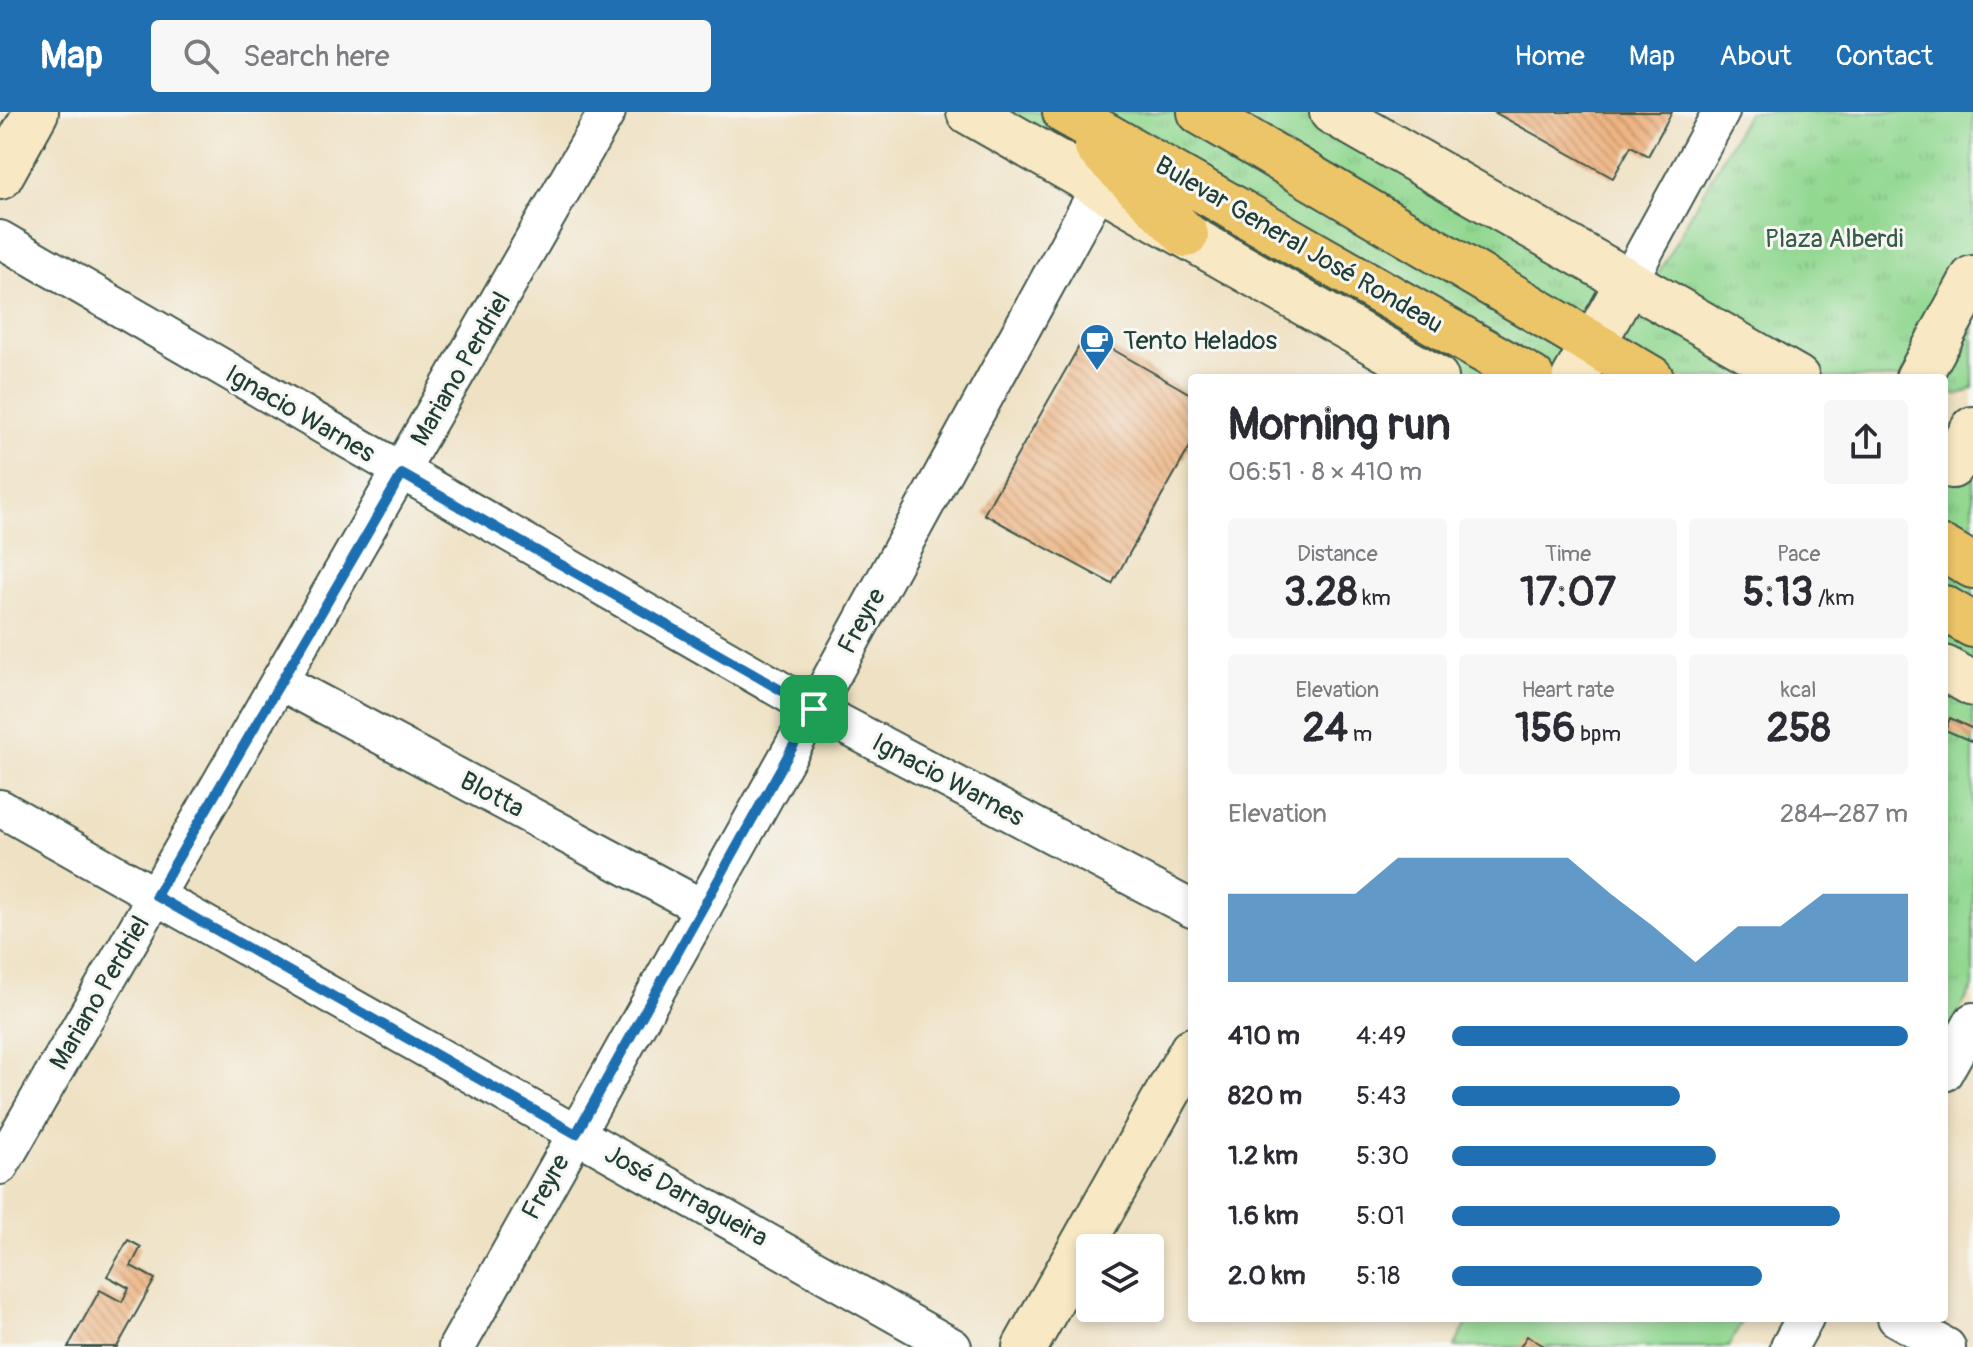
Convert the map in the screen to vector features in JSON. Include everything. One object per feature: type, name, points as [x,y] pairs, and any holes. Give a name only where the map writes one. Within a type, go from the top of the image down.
[{"type":"main road","points":[[0,177],[36,112]]},
{"type":"main road","name":"Bulevar General José Rondeau","points":[[969,112],[1429,374]]},
{"type":"main road","points":[[1063,112],[1186,235]]},
{"type":"main road","name":"Bulevar General José Rondeau","points":[[1063,112],[1525,374]]},
{"type":"main road","points":[[1200,112],[1584,361],[1635,374]]},
{"type":"main road","points":[[1332,112],[1790,374]]},
{"type":"main road","points":[[1920,374],[1973,278]]},
{"type":"main road","points":[[1584,361],[1628,282]]},
{"type":"main road","points":[[1948,551],[1973,566]]},
{"type":"main road","points":[[1948,610],[1973,625]]},
{"type":"main road","points":[[1948,670],[1973,684]]},
{"type":"main road","points":[[1025,1347],[1188,1057]]},
{"type":"street","name":"Mariano Perdriel","points":[[0,1166],[402,474],[607,112]]},
{"type":"street","points":[[1628,282],[1721,112]]},
{"type":"street","name":"Freyre","points":[[457,1347],[814,709],[1100,186]]},
{"type":"street","name":"Ignacio Warnes","points":[[0,239],[402,474],[814,709],[1188,907]]},
{"type":"street","name":"Blotta","points":[[281,682],[703,908]]},
{"type":"street","name":"José Darragueira","points":[[0,808],[953,1347]]},
{"type":"street","points":[[1948,1066],[1973,1021]]},
{"type":"street","points":[[1789,1347],[1803,1322]]},
{"type":"street","points":[[1903,1322],[1947,1347]]},
{"type":"green space","points":[[969,112],[1332,112],[1790,374],[1429,374]]},
{"type":"green space","name":"Plaza Alberdi","points":[[1748,112],[1973,112],[1973,252],[1903,374],[1816,374],[1653,283]]},
{"type":"green space","points":[[1973,309],[1973,388],[1962,394],[1952,394],[1948,392],[1948,374],[1939,374]]},
{"type":"green space","points":[[1973,429],[1973,684],[1948,670],[1948,457]]},
{"type":"green space","points":[[1948,680],[1973,694],[1973,987],[1948,1030]]},
{"type":"green space","points":[[1468,1322],[1742,1322],[1728,1347],[1454,1347]]},
{"type":"building","points":[[1494,112],[1672,112],[1648,156],[1631,146],[1613,178]]},
{"type":"building","points":[[1086,334],[1188,393],[1188,450],[1112,584],[984,514]]},
{"type":"building","points":[[1950,718],[1973,729],[1973,742],[1948,731]]},
{"type":"building","points":[[128,1240],[141,1247],[131,1266],[155,1279],[117,1347],[68,1347],[100,1290],[122,1302],[129,1288],[107,1276]]},
{"type":"building","points":[[1527,1336],[1546,1347],[1520,1347]]},
{"type":"place","name":"Tento Helados","points":[[1097,372]]},
{"type":"route","points":[[402,474],[814,709],[576,1134],[156,896],[402,474]]}]
